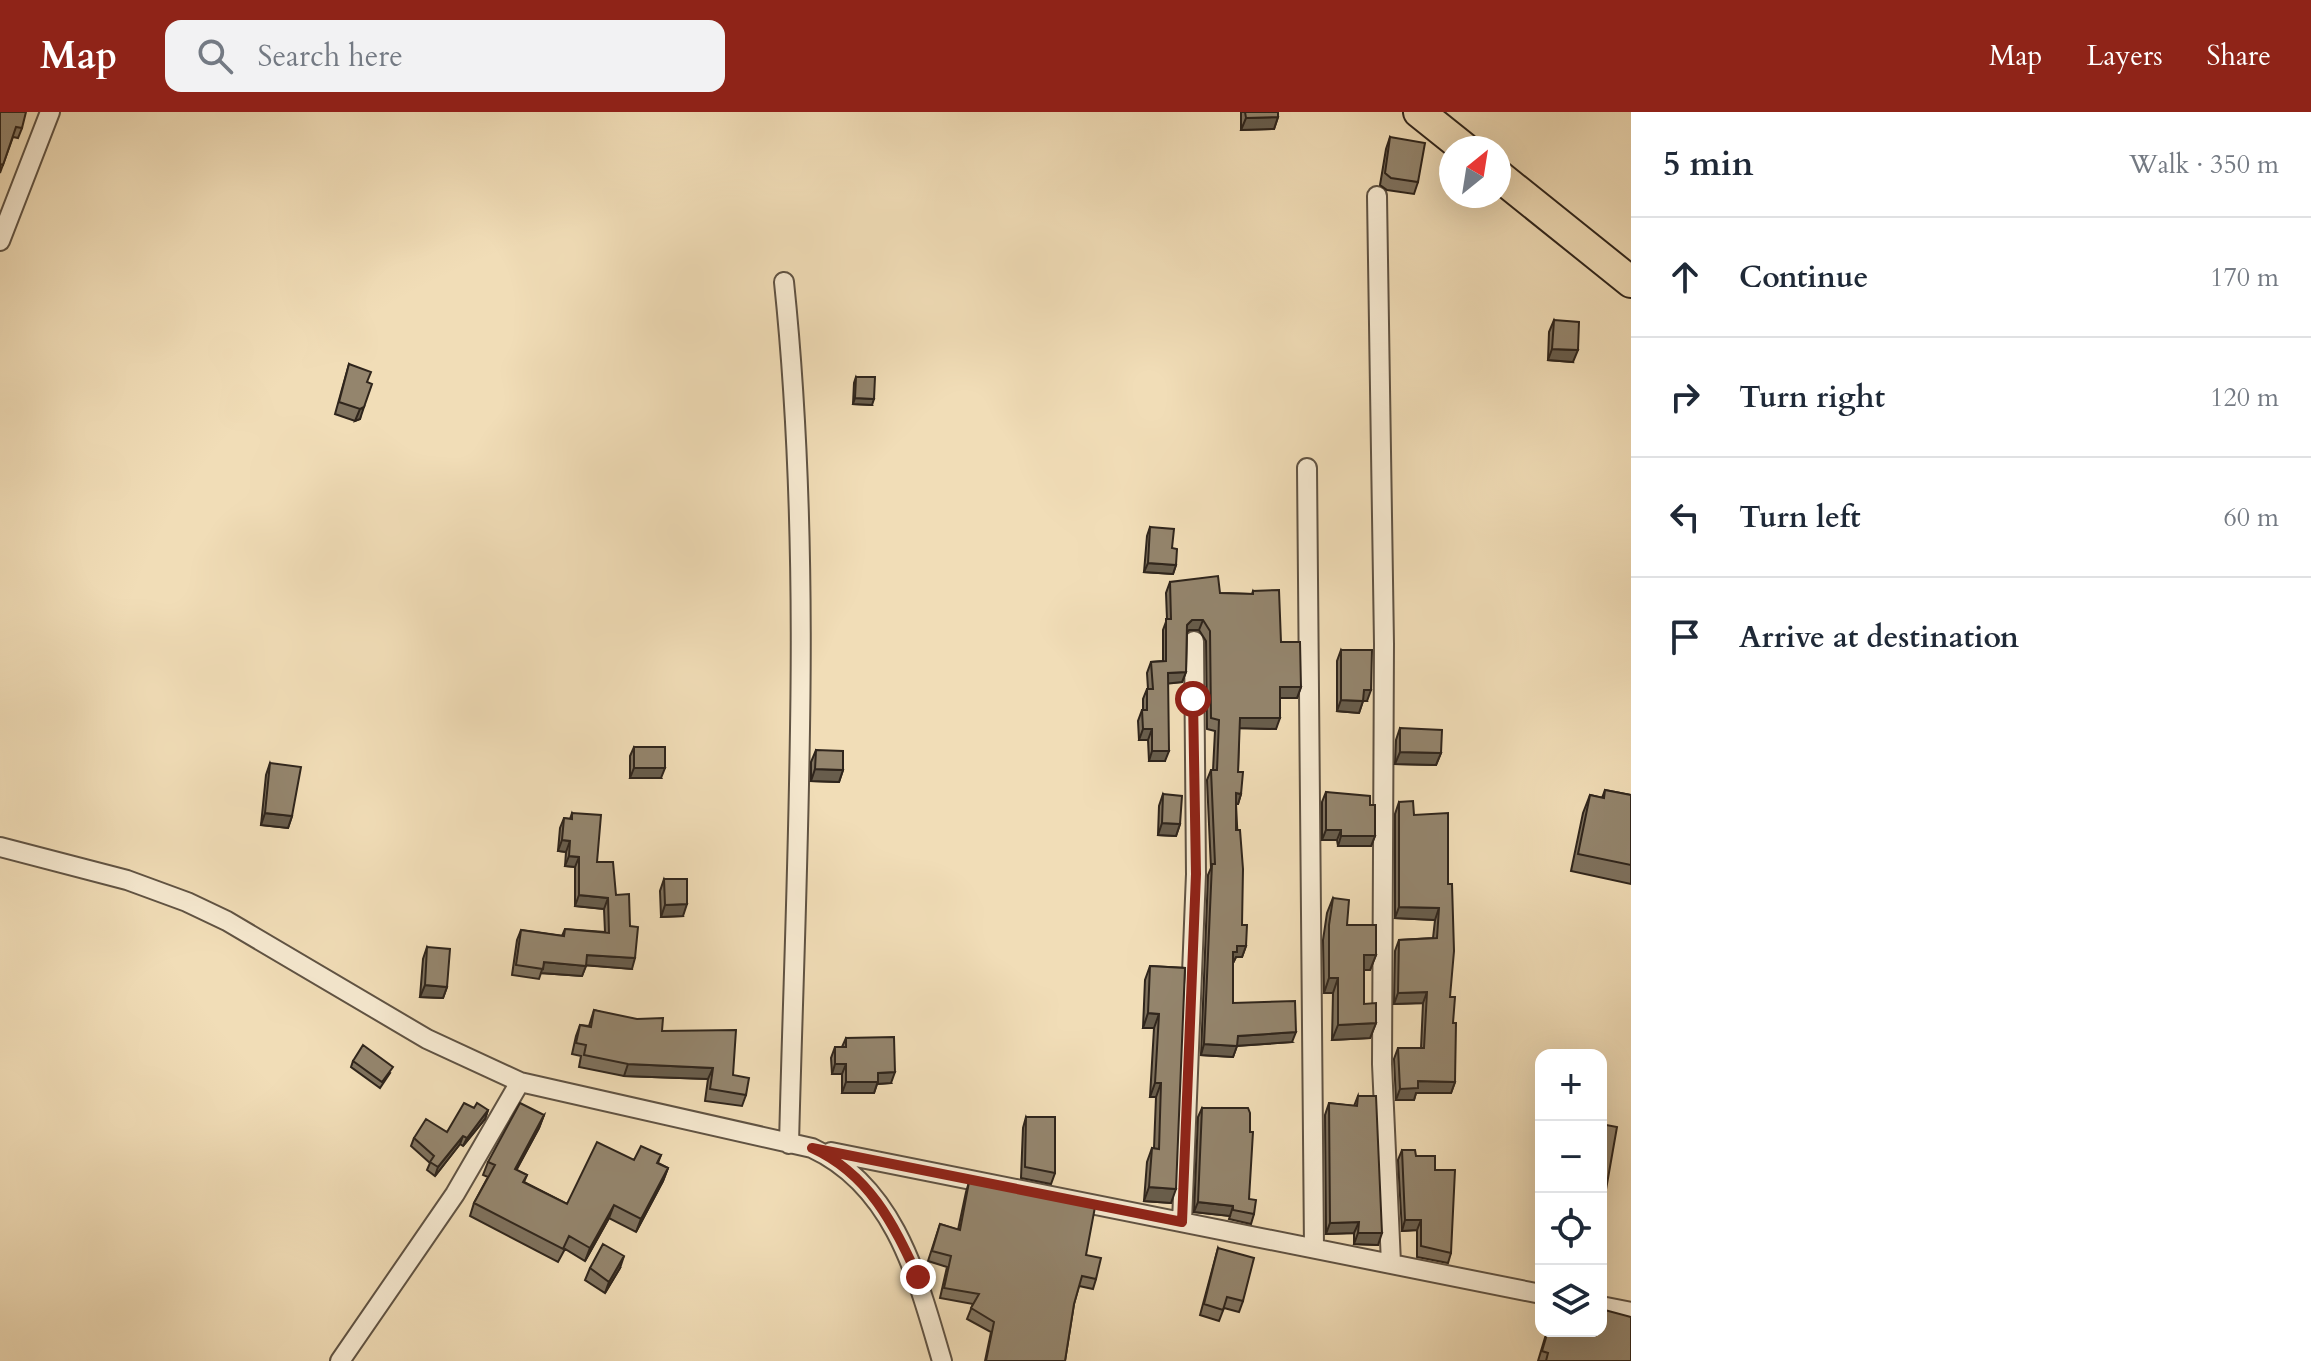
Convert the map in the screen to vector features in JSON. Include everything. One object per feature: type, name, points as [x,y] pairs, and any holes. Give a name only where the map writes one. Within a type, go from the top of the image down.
[{"type":"highway","points":[[1419,112],[1449,136]]},
{"type":"highway","points":[[1511,186],[1631,282]]},
{"type":"street","points":[[0,241],[50,112]]},
{"type":"street","points":[[1377,196],[1384,644],[1382,1064],[1391,1263]]},
{"type":"street","points":[[784,282],[799,463],[801,604],[789,1144]]},
{"type":"street","points":[[1307,468],[1314,1248]]},
{"type":"street","points":[[1182,1222],[1196,874],[1194,641]]},
{"type":"street","points":[[0,847],[127,880],[187,902],[227,921],[427,1039],[520,1082],[789,1144],[1535,1293]]},
{"type":"street","points":[[340,1361],[455,1194],[520,1082]]},
{"type":"street","points":[[812,1148],[846,1167],[860,1180],[897,1232],[918,1277],[942,1361]]},
{"type":"street","points":[[1607,1307],[1631,1312]]},
{"type":"building","points":[[0,112],[26,112],[22,128],[16,127],[3,165],[0,164]]},
{"type":"building","points":[[1245,112],[1278,112],[1278,117],[1246,118]]},
{"type":"building","points":[[1390,137],[1425,143],[1418,182],[1391,178],[1385,173]]},
{"type":"building","points":[[1554,320],[1579,322],[1578,350],[1552,349]]},
{"type":"building","points":[[349,364],[371,372],[367,382],[372,384],[364,407],[360,409],[339,402]]},
{"type":"building","points":[[856,377],[875,377],[874,399],[855,398]]},
{"type":"building","points":[[1150,527],[1174,529],[1172,548],[1177,549],[1176,565],[1148,563]]},
{"type":"building","points":[[1218,576],[1220,593],[1253,594],[1253,591],[1279,590],[1281,642],[1300,642],[1301,687],[1280,687],[1280,718],[1240,718],[1238,772],[1243,772],[1241,794],[1236,793],[1236,830],[1240,830],[1243,869],[1242,925],[1247,925],[1246,946],[1237,946],[1237,952],[1233,952],[1233,1003],[1295,1001],[1296,1032],[1238,1036],[1237,1046],[1204,1044],[1212,864],[1215,864],[1211,770],[1217,770],[1219,720],[1211,718],[1210,631],[1203,620],[1192,620],[1187,625],[1186,672],[1168,673],[1169,751],[1152,751],[1152,729],[1143,729],[1142,710],[1147,710],[1147,689],[1153,689],[1151,662],[1166,661],[1166,619],[1171,619],[1170,582]]},
{"type":"building","points":[[1341,650],[1372,650],[1371,690],[1364,690],[1363,701],[1341,700]]},
{"type":"building","points":[[1400,728],[1442,730],[1441,753],[1400,752]]},
{"type":"building","points":[[634,747],[665,747],[665,768],[634,768]]},
{"type":"building","points":[[816,750],[843,751],[843,770],[815,769]]},
{"type":"building","points":[[270,763],[301,767],[292,816],[265,813]]},
{"type":"building","points":[[1605,790],[1631,795],[1631,865],[1578,854],[1590,795],[1604,798]]},
{"type":"building","points":[[1326,792],[1370,796],[1370,805],[1375,805],[1375,836],[1341,836],[1341,830],[1326,830]]},
{"type":"building","points":[[1163,794],[1182,796],[1180,824],[1162,823]]},
{"type":"building","points":[[1413,801],[1414,815],[1448,813],[1448,884],[1452,884],[1454,951],[1450,997],[1455,997],[1455,1082],[1418,1081],[1418,1088],[1400,1089],[1398,1048],[1424,1048],[1427,992],[1398,993],[1399,940],[1437,938],[1439,908],[1399,907],[1399,802]]},
{"type":"building","points":[[572,813],[601,815],[597,862],[613,862],[616,895],[629,894],[630,926],[638,927],[635,958],[587,955],[586,966],[544,962],[543,969],[516,965],[521,930],[564,936],[565,929],[609,933],[608,898],[579,895],[579,857],[569,856],[570,841],[562,840],[564,818],[572,819]]},
{"type":"building","points":[[664,879],[687,879],[687,904],[665,905]]},
{"type":"building","points":[[1333,898],[1349,900],[1347,925],[1376,925],[1376,955],[1364,955],[1364,1004],[1376,1003],[1376,1023],[1338,1025],[1338,978],[1329,978],[1329,925]]},
{"type":"building","points":[[427,947],[450,949],[447,987],[425,985]]},
{"type":"building","points":[[1150,966],[1185,968],[1176,1189],[1149,1187],[1152,1148],[1159,1149],[1161,1083],[1155,1083],[1159,1014],[1148,1013]]},
{"type":"building","points":[[594,1010],[637,1019],[663,1018],[662,1031],[736,1030],[733,1075],[749,1078],[746,1095],[710,1089],[713,1068],[628,1064],[584,1055],[586,1045],[576,1043],[580,1025],[591,1027]]},
{"type":"building","points":[[894,1037],[895,1072],[878,1073],[878,1082],[846,1082],[846,1064],[835,1064],[835,1047],[846,1047],[846,1038]]},
{"type":"building","points":[[363,1045],[393,1067],[382,1082],[353,1061]]},
{"type":"building","points":[[1358,1096],[1376,1096],[1382,1233],[1358,1233],[1359,1222],[1330,1223],[1329,1103],[1357,1106]]},
{"type":"building","points":[[464,1103],[474,1108],[477,1103],[488,1110],[467,1138],[463,1136],[438,1167],[430,1162],[434,1156],[414,1138],[426,1119],[447,1132]]},
{"type":"building","points":[[520,1103],[544,1115],[515,1169],[527,1175],[523,1182],[567,1204],[597,1142],[634,1160],[641,1146],[661,1155],[657,1163],[668,1168],[641,1219],[614,1205],[590,1248],[569,1236],[563,1249],[474,1203],[495,1165],[488,1162]]},
{"type":"building","points":[[1202,1108],[1248,1108],[1250,1132],[1253,1132],[1249,1199],[1256,1200],[1254,1214],[1233,1210],[1233,1206],[1198,1202]]},
{"type":"building","points":[[1026,1117],[1055,1117],[1055,1173],[1025,1167]]},
{"type":"building","points":[[1607,1125],[1617,1127],[1607,1184]]},
{"type":"building","points":[[1402,1150],[1415,1150],[1416,1156],[1435,1156],[1435,1170],[1455,1170],[1451,1253],[1421,1246],[1421,1220],[1405,1220]]},
{"type":"building","points":[[969,1182],[1095,1207],[1086,1255],[1101,1258],[1096,1279],[1082,1276],[1065,1361],[986,1361],[994,1322],[971,1308],[979,1294],[944,1288],[951,1256],[932,1251],[940,1224],[960,1230]]},
{"type":"building","points":[[603,1244],[624,1256],[609,1282],[590,1268]]},
{"type":"building","points":[[1218,1248],[1254,1258],[1243,1301],[1227,1297],[1223,1310],[1204,1304]]},
{"type":"building","points":[[1607,1311],[1631,1317],[1631,1361],[1546,1361],[1548,1353],[1542,1351],[1546,1337],[1607,1337]]},
{"type":"route","points":[[918,1277],[897,1232],[877,1200],[846,1167],[812,1148],[1182,1222],[1196,874],[1193,699]]}]
